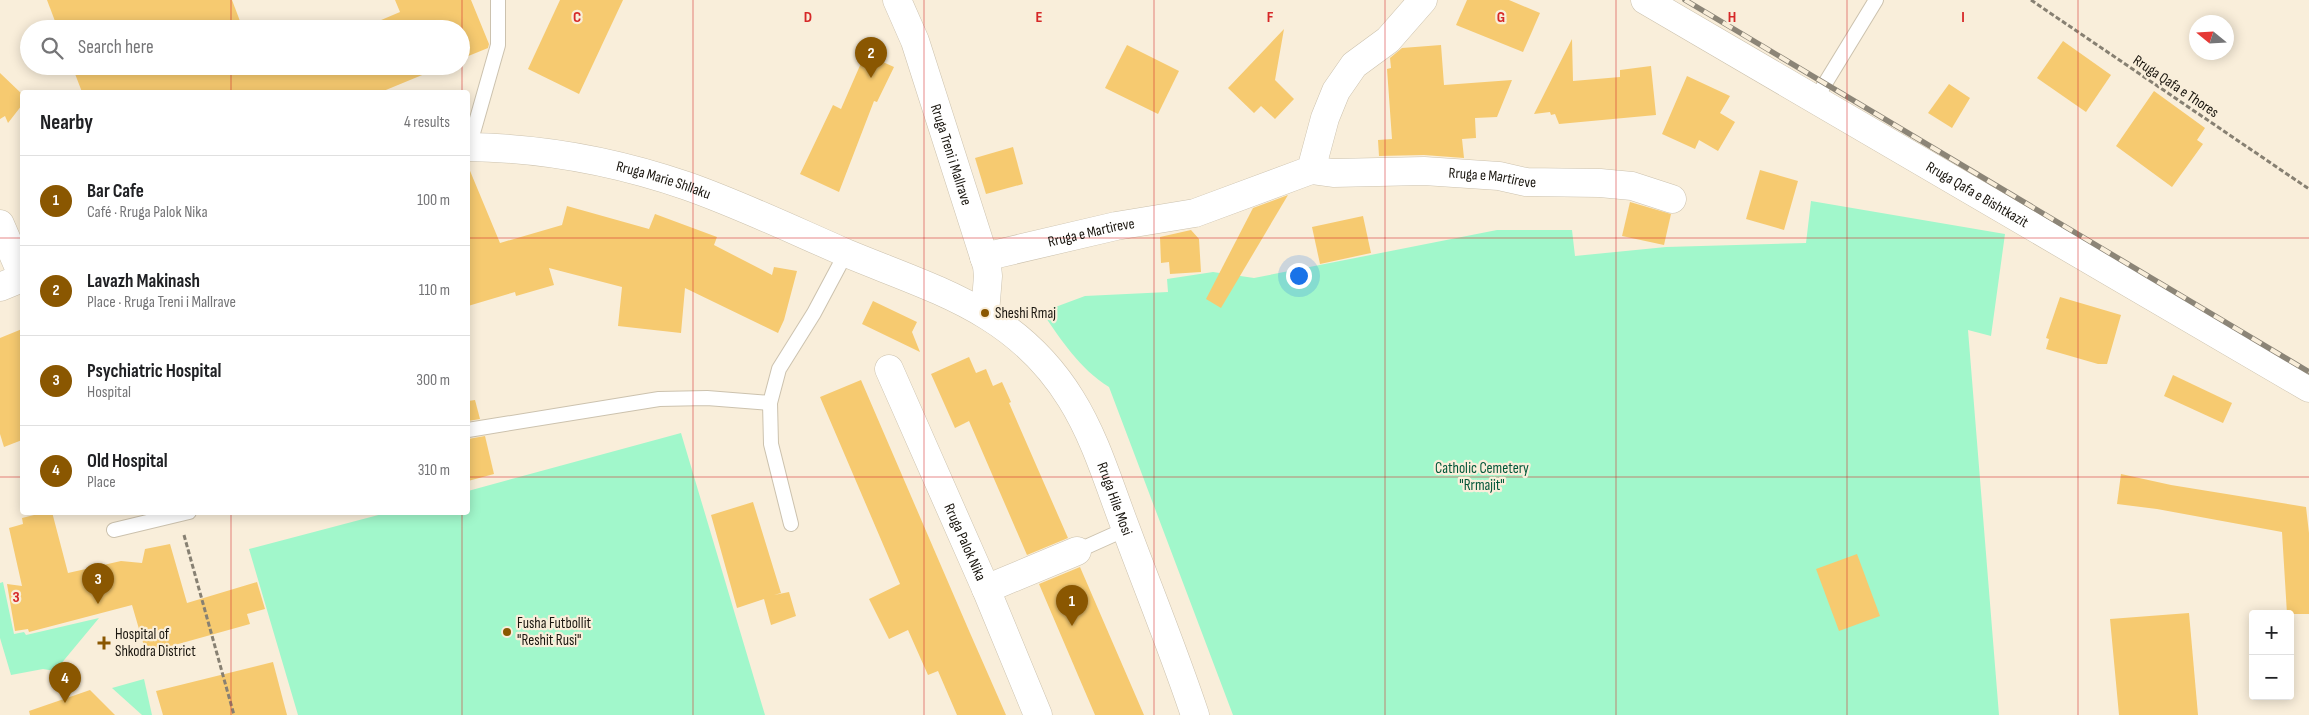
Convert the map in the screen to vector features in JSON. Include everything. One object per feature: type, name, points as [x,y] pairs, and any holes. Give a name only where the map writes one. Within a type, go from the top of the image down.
[{"type":"street","name":"Rruga Treni i Mallrave","points":[[897,0],[915,41],[984,257],[988,276],[985,313]]},
{"type":"street","points":[[1311,170],[1325,118],[1336,91],[1354,64],[1388,40],[1423,0]]},
{"type":"street","name":"Rruga Qafa e Bishtkazit","points":[[1645,0],[1968,187],[2309,388]]},
{"type":"street","name":"Rruga Marie Shllaku","points":[[470,147],[541,152],[612,165],[668,180],[761,215],[846,253],[953,295],[985,313]]},
{"type":"street","name":"Rruga e Martireve","points":[[984,257],[1116,226],[1195,213],[1311,170],[1333,172],[1424,172],[1499,176],[1526,182],[1600,182],[1632,186],[1672,199]]},
{"type":"street","points":[[0,224],[20,272]]},
{"type":"street","points":[[0,287],[20,278]]},
{"type":"street","name":"Rruga Hile Mosi","points":[[985,313],[1014,333],[1045,365],[1071,398],[1096,448],[1173,649],[1195,715]]},
{"type":"street","name":"Rruga Palok Nika","points":[[889,369],[986,589],[1038,715]]},
{"type":"street","points":[[986,589],[1077,551]]},
{"type":"lane","name":"Rruga Marie Shllaku","points":[[470,140],[498,45],[498,0]]},
{"type":"lane","points":[[1816,100],[1876,0]]},
{"type":"lane","points":[[791,524],[770,444],[770,403],[779,369],[814,313],[846,253]]},
{"type":"lane","points":[[470,430],[659,398],[708,398],[770,403]]},
{"type":"lane","points":[[114,530],[179,515]]},
{"type":"lane","points":[[1077,551],[1126,529]]},
{"type":"path","name":"Rruga Qafa e Thores","points":[[2030,0],[2309,189]]},
{"type":"path","points":[[183,515],[234,715]]},
{"type":"green space","name":"Catholic Cemetery \"Rrmajit\"","points":[[1811,201],[2005,234],[1991,336],[1968,330],[1999,715],[1233,715],[1109,387],[1080,363],[1042,312],[1085,296],[1168,292],[1167,279],[1213,272],[1254,278],[1497,230],[1572,230],[1575,256],[1666,247],[1806,243]]},
{"type":"green space","name":"Fusha Futbollit \"Reshit Rusi\"","points":[[681,433],[765,715],[298,715],[249,549],[378,515],[470,515],[470,490]]},
{"type":"green space","points":[[3,582],[14,634],[24,632],[26,635],[99,618],[55,671],[43,669],[11,675],[0,638],[0,583]]},
{"type":"green space","points":[[144,679],[152,715],[142,715],[112,688]]},
{"type":"building","points":[[47,0],[232,0],[240,20],[55,20]]},
{"type":"building","points":[[395,0],[471,0],[489,44],[488,48],[470,55],[470,20],[381,20],[400,12]]},
{"type":"building","points":[[560,0],[623,0],[579,94],[528,69]]},
{"type":"building","points":[[1467,0],[1509,0],[1540,13],[1523,52],[1456,25]]},
{"type":"building","points":[[1284,29],[1275,80],[1294,99],[1275,119],[1261,106],[1254,113],[1228,88]]},
{"type":"building","points":[[1572,39],[1573,81],[1620,77],[1620,70],[1651,66],[1656,115],[1559,124],[1555,114],[1551,115],[1550,112],[1534,114]]},
{"type":"building","points":[[2063,41],[2111,75],[2086,112],[2037,78]]},
{"type":"building","points":[[1127,45],[1179,71],[1158,114],[1105,88]]},
{"type":"building","points":[[1441,45],[1444,85],[1512,80],[1497,117],[1475,118],[1476,138],[1462,139],[1464,158],[1424,155],[1379,156],[1378,140],[1392,139],[1387,69],[1391,68],[1390,58],[1402,48]]},
{"type":"building","points":[[865,54],[894,67],[877,102],[874,101],[839,192],[800,174],[833,105],[841,109]]},
{"type":"building","points":[[0,73],[20,92],[20,108],[8,123],[5,116],[0,119]]},
{"type":"building","points":[[75,75],[422,75],[386,90],[81,90]]},
{"type":"building","points":[[1687,76],[1730,96],[1720,113],[1735,122],[1718,151],[1699,140],[1695,149],[1662,134]]},
{"type":"building","points":[[1949,84],[1970,98],[1952,128],[1928,113]]},
{"type":"building","points":[[2154,91],[2205,128],[2197,140],[2203,144],[2172,187],[2116,146]]},
{"type":"building","points":[[1013,147],[1023,184],[986,194],[975,158]]},
{"type":"building","points":[[1760,170],[1798,181],[1784,230],[1746,219]]},
{"type":"building","points":[[470,171],[500,243],[562,225],[567,206],[649,229],[655,214],[717,237],[714,245],[772,275],[774,267],[797,271],[784,320],[778,333],[685,288],[681,333],[618,326],[622,287],[549,268],[554,285],[516,296],[515,292],[470,305]]},
{"type":"building","points":[[1288,195],[1221,308],[1206,299],[1253,208]]},
{"type":"building","points":[[1630,202],[1671,214],[1664,245],[1622,236]]},
{"type":"building","points":[[1363,216],[1371,253],[1320,264],[1312,227]]},
{"type":"building","points":[[1191,230],[1199,239],[1201,272],[1170,274],[1169,262],[1161,263],[1160,237]]},
{"type":"building","points":[[2060,297],[2121,315],[2107,364],[2098,364],[2046,349],[2049,339],[2046,338]]},
{"type":"building","points":[[873,301],[917,322],[912,332],[920,352],[862,324]]},
{"type":"building","points":[[20,330],[20,441],[4,447],[0,434],[0,338]]},
{"type":"building","points":[[969,357],[976,373],[986,369],[993,386],[1002,382],[1011,402],[1009,403],[1068,538],[1027,555],[969,421],[955,428],[931,374]]},
{"type":"building","points":[[2173,375],[2232,403],[2223,423],[2164,396]]},
{"type":"building","points":[[861,380],[1006,715],[957,715],[938,671],[928,675],[908,630],[889,639],[869,599],[900,584],[820,397]]},
{"type":"building","points":[[475,400],[480,419],[470,421],[470,401]]},
{"type":"building","points":[[485,436],[494,474],[470,480],[470,439]]},
{"type":"building","points":[[2121,474],[2171,485],[2306,507],[2309,533],[2309,614],[2294,614],[2294,610],[2287,610],[2282,532],[2157,509],[2117,504]]},
{"type":"building","points":[[753,502],[781,593],[774,595],[789,592],[796,616],[771,625],[764,599],[737,608],[711,515]]},
{"type":"building","points":[[34,515],[53,515],[68,573],[121,561],[142,563],[145,549],[170,544],[187,603],[257,582],[265,609],[247,614],[250,624],[146,653],[132,605],[29,632],[28,629],[15,631],[7,584],[22,586],[9,528],[23,524],[22,518]]},
{"type":"building","points":[[1857,554],[1880,616],[1839,631],[1816,569]]},
{"type":"building","points":[[1080,567],[1144,715],[1095,715],[1039,584]]},
{"type":"building","points":[[2189,613],[2198,715],[2119,715],[2110,619]]},
{"type":"building","points":[[273,662],[287,715],[163,715],[156,691]]},
{"type":"building","points":[[90,690],[115,715],[30,715],[29,711]]},
{"type":"railway","points":[[1685,0],[2309,372]]},
{"type":"place","name":"Lavazh Makinash","points":[[871,78]]},
{"type":"place","name":"Sheshi Rmaj","points":[[985,313]]},
{"type":"place","name":"Psychiatric Hospital","points":[[98,604]]},
{"type":"place","name":"Bar Cafe","points":[[1072,626]]},
{"type":"place","name":"Fusha Futbollit \"Reshit Rusi\"","points":[[507,632]]},
{"type":"place","name":"Hospital of Shkodra District","points":[[104,643]]},
{"type":"place","name":"Old Hospital","points":[[65,703]]}]
